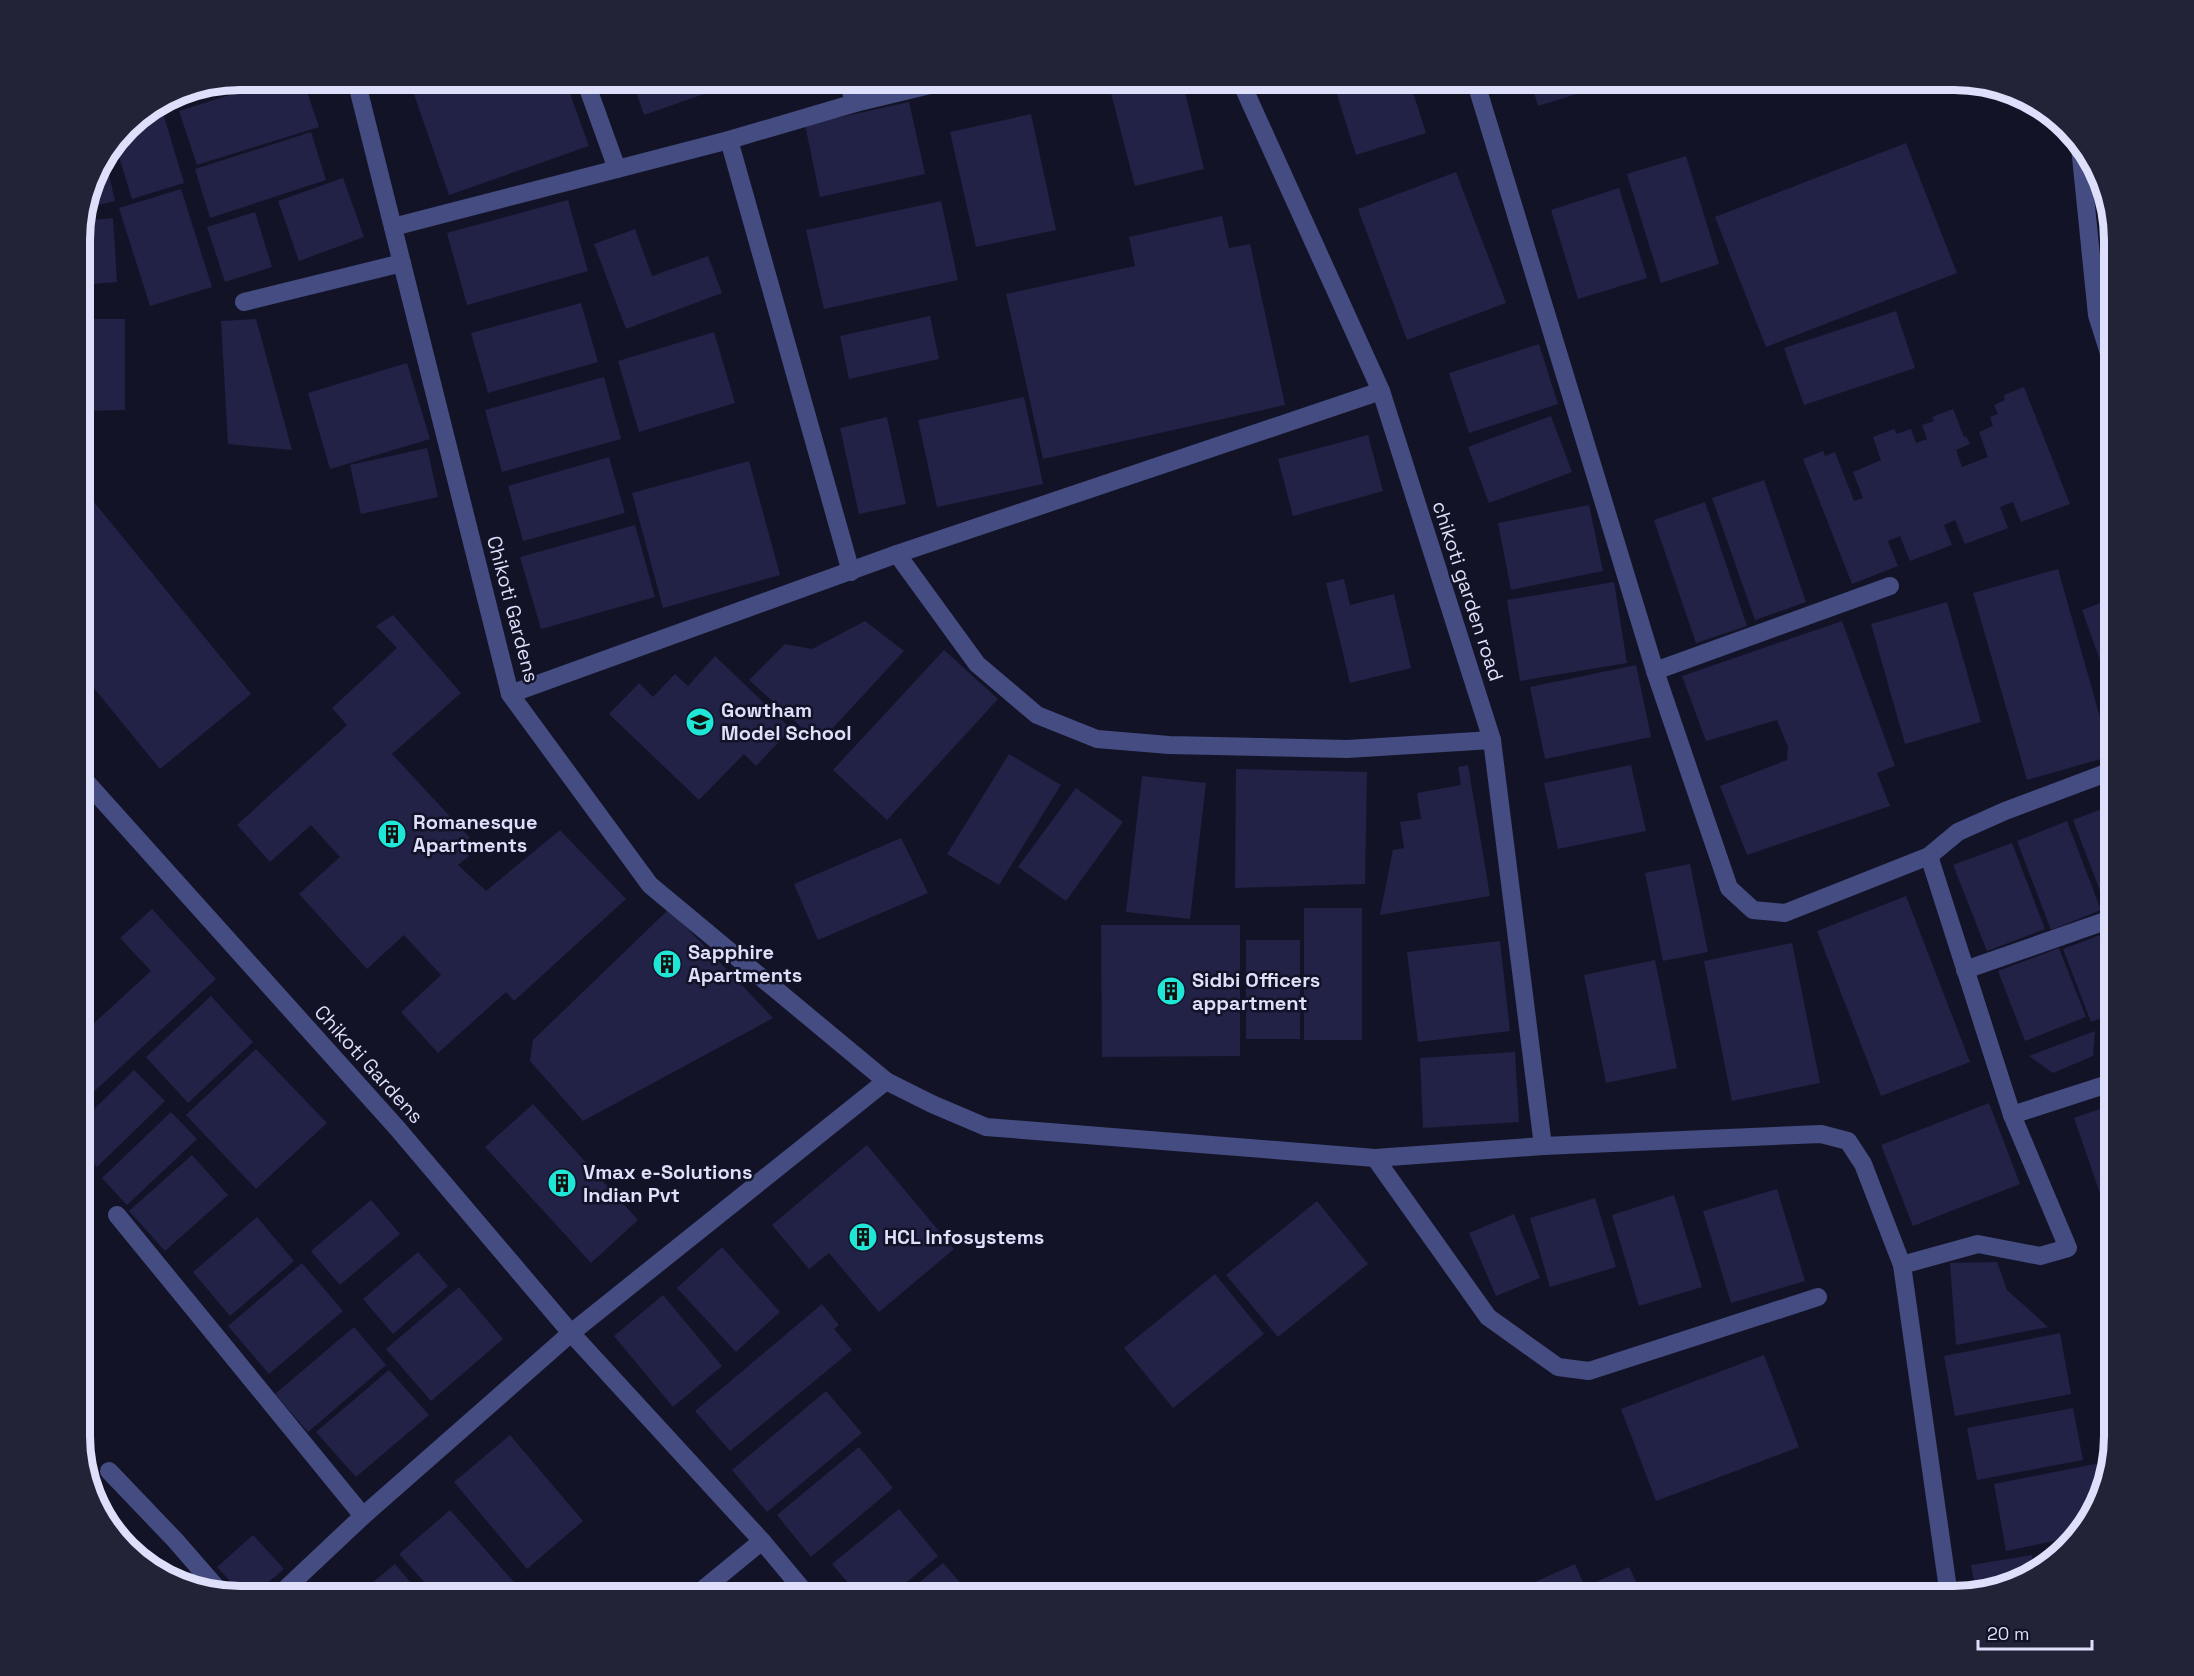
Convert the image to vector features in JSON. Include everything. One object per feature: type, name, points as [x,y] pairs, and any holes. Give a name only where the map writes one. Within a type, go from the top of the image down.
[{"type":"street","name":"Chikoti Gardens","points":[[359,90],[510,694],[650,885],[886,1081],[986,1127],[1375,1158],[1543,1146],[1821,1134],[1848,1141],[1863,1164],[1902,1265],[1948,1586]]},
{"type":"street","points":[[589,90],[617,170]]},
{"type":"street","points":[[850,90],[855,103]]},
{"type":"street","points":[[393,227],[617,170],[909,90]]},
{"type":"street","name":"chikoti garden road","points":[[1245,90],[1381,391],[1492,740],[1543,1146]]},
{"type":"street","points":[[1478,90],[1654,671],[1729,888],[1754,910],[1785,913],[1929,856],[1958,832],[2006,811],[2104,774]]},
{"type":"street","points":[[729,140],[851,572]]},
{"type":"street","points":[[2081,160],[2097,315],[2104,336]]},
{"type":"street","points":[[244,302],[402,263]]},
{"type":"street","points":[[510,694],[897,554],[1381,391]]},
{"type":"street","points":[[897,554],[977,664],[1037,716],[1096,739],[1169,745],[1347,749],[1492,740]]},
{"type":"street","points":[[1654,671],[1890,586]]},
{"type":"street","name":"Chikoti Gardens","points":[[90,786],[397,1128],[571,1334],[762,1541],[800,1586]]},
{"type":"street","points":[[1902,1265],[1978,1244],[2040,1256],[2068,1248],[2012,1114],[1929,856]]},
{"type":"street","points":[[1965,970],[2104,922]]},
{"type":"street","points":[[289,1586],[363,1516],[571,1334],[886,1081]]},
{"type":"street","points":[[2012,1114],[2104,1085]]},
{"type":"street","points":[[1375,1158],[1488,1317],[1558,1367],[1589,1371],[1818,1298]]},
{"type":"street","points":[[117,1215],[363,1516]]},
{"type":"street","points":[[109,1471],[213,1583]]},
{"type":"street","points":[[706,1586],[762,1541]]},
{"type":"building","points":[[245,90],[306,90],[319,127],[197,165],[179,111]]},
{"type":"building","points":[[412,90],[569,90],[589,146],[449,195]]},
{"type":"building","points":[[635,90],[715,90],[644,115]]},
{"type":"building","points":[[1110,90],[1184,90],[1204,169],[1135,186]]},
{"type":"building","points":[[1336,90],[1412,90],[1426,133],[1356,155]]},
{"type":"building","points":[[1533,90],[1590,90],[1538,106]]},
{"type":"building","points":[[196,97],[171,108],[173,105]]},
{"type":"building","points":[[909,102],[925,174],[820,197],[805,125]]},
{"type":"building","points":[[162,111],[184,183],[132,199],[118,153],[141,127]]},
{"type":"building","points":[[1031,114],[1056,230],[976,247],[950,132]]},
{"type":"building","points":[[311,132],[326,180],[210,218],[195,169]]},
{"type":"building","points":[[1906,143],[1957,273],[1766,347],[1715,217]]},
{"type":"building","points":[[1686,156],[1719,264],[1661,283],[1627,174]]},
{"type":"building","points":[[108,169],[115,201],[94,206],[101,182]]},
{"type":"building","points":[[1456,172],[1506,303],[1407,340],[1358,209]]},
{"type":"building","points":[[343,178],[364,237],[299,261],[278,201]]},
{"type":"building","points":[[1619,188],[1647,278],[1578,299],[1551,210]]},
{"type":"building","points":[[181,189],[212,287],[150,306],[119,208]]},
{"type":"building","points":[[568,200],[588,271],[467,305],[447,233]]},
{"type":"building","points":[[941,201],[958,280],[824,309],[806,230]]},
{"type":"building","points":[[255,212],[272,267],[225,282],[207,227]]},
{"type":"building","points":[[1222,216],[1229,248],[1250,244],[1285,405],[1043,459],[1006,294],[1135,266],[1129,237]]},
{"type":"building","points":[[113,218],[117,282],[90,284],[91,220]]},
{"type":"building","points":[[635,229],[652,276],[708,256],[722,293],[626,329],[594,244]]},
{"type":"building","points":[[581,303],[598,362],[488,393],[471,333]]},
{"type":"building","points":[[1896,311],[1915,368],[1804,405],[1784,348]]},
{"type":"building","points":[[930,316],[939,359],[849,379],[840,336]]},
{"type":"building","points":[[90,319],[125,319],[125,410],[90,411]]},
{"type":"building","points":[[256,319],[292,450],[228,444],[221,321]]},
{"type":"building","points":[[714,332],[735,403],[639,432],[618,361]]},
{"type":"building","points":[[1539,344],[1558,404],[1469,433],[1449,373]]},
{"type":"building","points":[[407,363],[430,439],[330,469],[308,393]]},
{"type":"building","points":[[604,377],[621,439],[502,472],[485,410]]},
{"type":"building","points":[[2024,387],[2070,504],[2021,522],[2013,502],[2000,507],[2008,528],[1965,544],[1955,520],[1944,525],[1952,545],[1910,561],[1900,536],[1888,541],[1898,566],[1852,584],[1803,459],[1823,451],[1825,456],[1835,452],[1854,501],[1863,498],[1853,472],[1881,460],[1873,437],[1894,429],[1897,434],[1911,429],[1916,443],[1927,439],[1922,425],[1934,421],[1932,417],[1953,409],[1964,437],[1966,436],[1970,444],[1956,450],[1962,467],[1988,457],[1979,432],[1993,426],[1990,417],[1998,414],[1994,405],[2005,400],[2004,395]]},
{"type":"building","points":[[1024,397],[1043,484],[937,507],[918,420]]},
{"type":"building","points":[[1551,416],[1572,472],[1489,503],[1468,447]]},
{"type":"building","points":[[887,417],[906,504],[859,514],[840,428]]},
{"type":"building","points":[[1368,435],[1383,491],[1293,516],[1278,459]]},
{"type":"building","points":[[427,448],[438,497],[361,514],[350,465]]},
{"type":"building","points":[[609,457],[625,513],[523,541],[508,486]]},
{"type":"building","points":[[749,461],[780,575],[663,608],[632,493]]},
{"type":"building","points":[[1764,480],[1806,602],[1755,620],[1712,498]]},
{"type":"building","points":[[90,497],[251,694],[160,769],[90,683]]},
{"type":"building","points":[[1705,502],[1747,626],[1696,643],[1654,520]]},
{"type":"building","points":[[1589,505],[1603,571],[1511,590],[1498,523]]},
{"type":"building","points":[[635,525],[655,597],[541,629],[520,557]]},
{"type":"building","points":[[2058,569],[2104,731],[2104,758],[2027,780],[1973,593]]},
{"type":"building","points":[[1344,579],[1350,605],[1394,594],[1411,668],[1350,683],[1326,583]]},
{"type":"building","points":[[1614,582],[1627,663],[1520,681],[1507,600]]},
{"type":"building","points":[[1947,602],[1981,722],[1905,744],[1871,624]]},
{"type":"building","points":[[2104,602],[2104,671],[2082,610]]},
{"type":"building","name":"Romanesque Apartments","points":[[393,615],[461,693],[392,754],[470,838],[460,847],[469,856],[458,865],[486,891],[560,830],[626,899],[514,1001],[506,992],[438,1053],[401,1012],[441,975],[404,935],[367,969],[299,894],[340,857],[311,825],[270,862],[237,825],[347,725],[332,708],[397,648],[376,626]]},
{"type":"building","points":[[865,621],[904,651],[819,743],[749,680],[785,644],[812,649]]},
{"type":"building","points":[[1842,621],[1895,766],[1877,773],[1890,806],[1747,855],[1720,786],[1787,760],[1788,747],[1777,720],[1706,741],[1682,676]]},
{"type":"building","points":[[944,650],[998,699],[887,820],[833,770]]},
{"type":"building","name":"Gowtham Model School","points":[[715,656],[791,729],[756,766],[744,754],[699,800],[609,714],[639,683],[653,697],[675,674],[688,686]]},
{"type":"building","points":[[1636,665],[1651,737],[1545,759],[1530,687]]},
{"type":"building","points":[[1009,754],[1061,785],[999,885],[947,854]]},
{"type":"building","points":[[1468,765],[1490,896],[1380,915],[1393,850],[1404,848],[1400,822],[1421,819],[1417,793],[1461,785],[1458,767]]},
{"type":"building","points":[[1631,765],[1646,831],[1558,849],[1544,783]]},
{"type":"building","points":[[1236,769],[1367,772],[1365,884],[1235,888]]},
{"type":"building","points":[[1142,776],[1206,783],[1190,919],[1126,912]]},
{"type":"building","points":[[1076,788],[1123,822],[1066,901],[1018,867]]},
{"type":"building","points":[[2104,808],[2104,901],[2073,820]]},
{"type":"building","points":[[2067,821],[2101,910],[2051,930],[2017,841]]},
{"type":"building","points":[[901,838],[928,893],[818,940],[794,884]]},
{"type":"building","points":[[2012,843],[2045,929],[1987,951],[1953,865]]},
{"type":"building","points":[[1690,864],[1708,952],[1663,961],[1645,873]]},
{"type":"building","points":[[1906,896],[1970,1062],[1881,1096],[1817,931]]},
{"type":"building","points":[[1304,908],[1362,908],[1362,1040],[1304,1040]]},
{"type":"building","points":[[152,909],[216,979],[90,1095],[90,1027],[151,971],[120,938]]},
{"type":"building","name":"Sapphire Apartments","points":[[669,909],[773,1018],[583,1121],[530,1061],[533,1040]]},
{"type":"building","name":"Sidbi Officers appartment","points":[[1101,925],[1240,925],[1240,1056],[1102,1057]]},
{"type":"building","points":[[2103,934],[2104,1017],[2091,1022],[2063,949]]},
{"type":"building","points":[[1246,940],[1300,940],[1300,1039],[1246,1039]]},
{"type":"building","points":[[1500,941],[1510,1031],[1418,1042],[1407,952]]},
{"type":"building","points":[[1792,943],[1820,1083],[1732,1101],[1704,961]]},
{"type":"building","points":[[2059,948],[2086,1017],[2025,1041],[1998,971]]},
{"type":"building","points":[[1655,960],[1677,1068],[1606,1083],[1584,975]]},
{"type":"building","points":[[211,996],[253,1042],[188,1103],[146,1057]]},
{"type":"building","points":[[2095,1031],[2093,1056],[2053,1073],[2029,1056]]},
{"type":"building","points":[[256,1049],[327,1123],[256,1189],[186,1115]]},
{"type":"building","points":[[1515,1052],[1519,1122],[1423,1128],[1420,1058]]},
{"type":"building","points":[[134,1070],[165,1101],[97,1167],[90,1160],[90,1113]]},
{"type":"building","points":[[1989,1103],[2020,1184],[1913,1226],[1881,1145]]},
{"type":"building","name":"Vmax e-Solutions Indian Pvt","points":[[533,1104],[638,1220],[591,1263],[485,1147]]},
{"type":"building","points":[[2104,1108],[2104,1205],[2074,1118]]},
{"type":"building","points":[[171,1112],[197,1139],[127,1205],[102,1178]]},
{"type":"building","name":"HCL Infosystems","points":[[867,1145],[954,1249],[879,1312],[829,1253],[809,1269],[772,1225]]},
{"type":"building","points":[[192,1155],[228,1195],[165,1251],[129,1211]]},
{"type":"building","points":[[1777,1189],[1805,1281],[1731,1303],[1703,1211]]},
{"type":"building","points":[[1674,1195],[1702,1287],[1639,1306],[1612,1215]]},
{"type":"building","points":[[1595,1198],[1616,1267],[1550,1287],[1530,1218]]},
{"type":"building","points":[[371,1200],[400,1234],[340,1285],[311,1251]]},
{"type":"building","points":[[1317,1201],[1368,1264],[1278,1337],[1226,1275]]},
{"type":"building","points":[[1514,1214],[1540,1278],[1496,1296],[1469,1233]]},
{"type":"building","points":[[257,1217],[294,1261],[230,1316],[193,1272]]},
{"type":"building","points":[[722,1247],[780,1312],[736,1352],[677,1288]]},
{"type":"building","points":[[418,1252],[448,1286],[393,1334],[363,1299]]},
{"type":"building","points":[[1997,1262],[2007,1290],[2048,1327],[1956,1345],[1950,1263]]},
{"type":"building","points":[[302,1263],[343,1311],[269,1374],[228,1326]]},
{"type":"building","points":[[1215,1274],[1264,1334],[1173,1408],[1124,1348]]},
{"type":"building","points":[[459,1287],[503,1339],[431,1401],[386,1349]]},
{"type":"building","points":[[663,1295],[722,1366],[673,1407],[614,1336]]},
{"type":"building","points":[[822,1304],[839,1325],[834,1329],[852,1350],[730,1451],[695,1411]]},
{"type":"building","points":[[354,1327],[386,1365],[308,1432],[275,1394]]},
{"type":"building","points":[[2060,1333],[2071,1394],[1955,1416],[1944,1356]]},
{"type":"building","points":[[1764,1355],[1799,1447],[1656,1501],[1621,1409]]},
{"type":"building","points":[[389,1370],[429,1415],[356,1477],[316,1432]]},
{"type":"building","points":[[826,1391],[862,1433],[767,1512],[732,1470]]},
{"type":"building","points":[[2073,1408],[2083,1460],[1977,1480],[1967,1428]]},
{"type":"building","points":[[510,1435],[583,1521],[527,1569],[454,1482]]},
{"type":"building","points":[[859,1447],[893,1488],[811,1557],[777,1515]]},
{"type":"building","points":[[2101,1463],[2093,1494],[2084,1511],[2063,1539],[2006,1551],[1994,1484]]},
{"type":"building","points":[[899,1509],[938,1556],[902,1586],[851,1586],[832,1564]]},
{"type":"building","points":[[450,1510],[515,1583],[512,1586],[428,1586],[399,1554]]},
{"type":"building","points":[[253,1535],[284,1569],[264,1586],[235,1586],[217,1567]]},
{"type":"building","points":[[2032,1555],[2033,1564],[2002,1578],[1975,1584],[1971,1565]]},
{"type":"building","points":[[943,1563],[963,1586],[915,1586]]},
{"type":"building","points":[[395,1564],[414,1586],[368,1586]]},
{"type":"building","points":[[1575,1564],[1585,1586],[1537,1586],[1535,1582]]},
{"type":"building","points":[[1629,1567],[1638,1586],[1587,1586]]},
{"type":"place","name":"Gowtham Model School","points":[[700,722]]},
{"type":"place","name":"Romanesque Apartments","points":[[392,834]]},
{"type":"place","name":"Sapphire Apartments","points":[[667,964]]},
{"type":"place","name":"Sidbi Officers appartment","points":[[1171,991]]},
{"type":"place","name":"Vmax e-Solutions Indian Pvt","points":[[562,1183]]},
{"type":"place","name":"HCL Infosystems","points":[[863,1237]]}]
